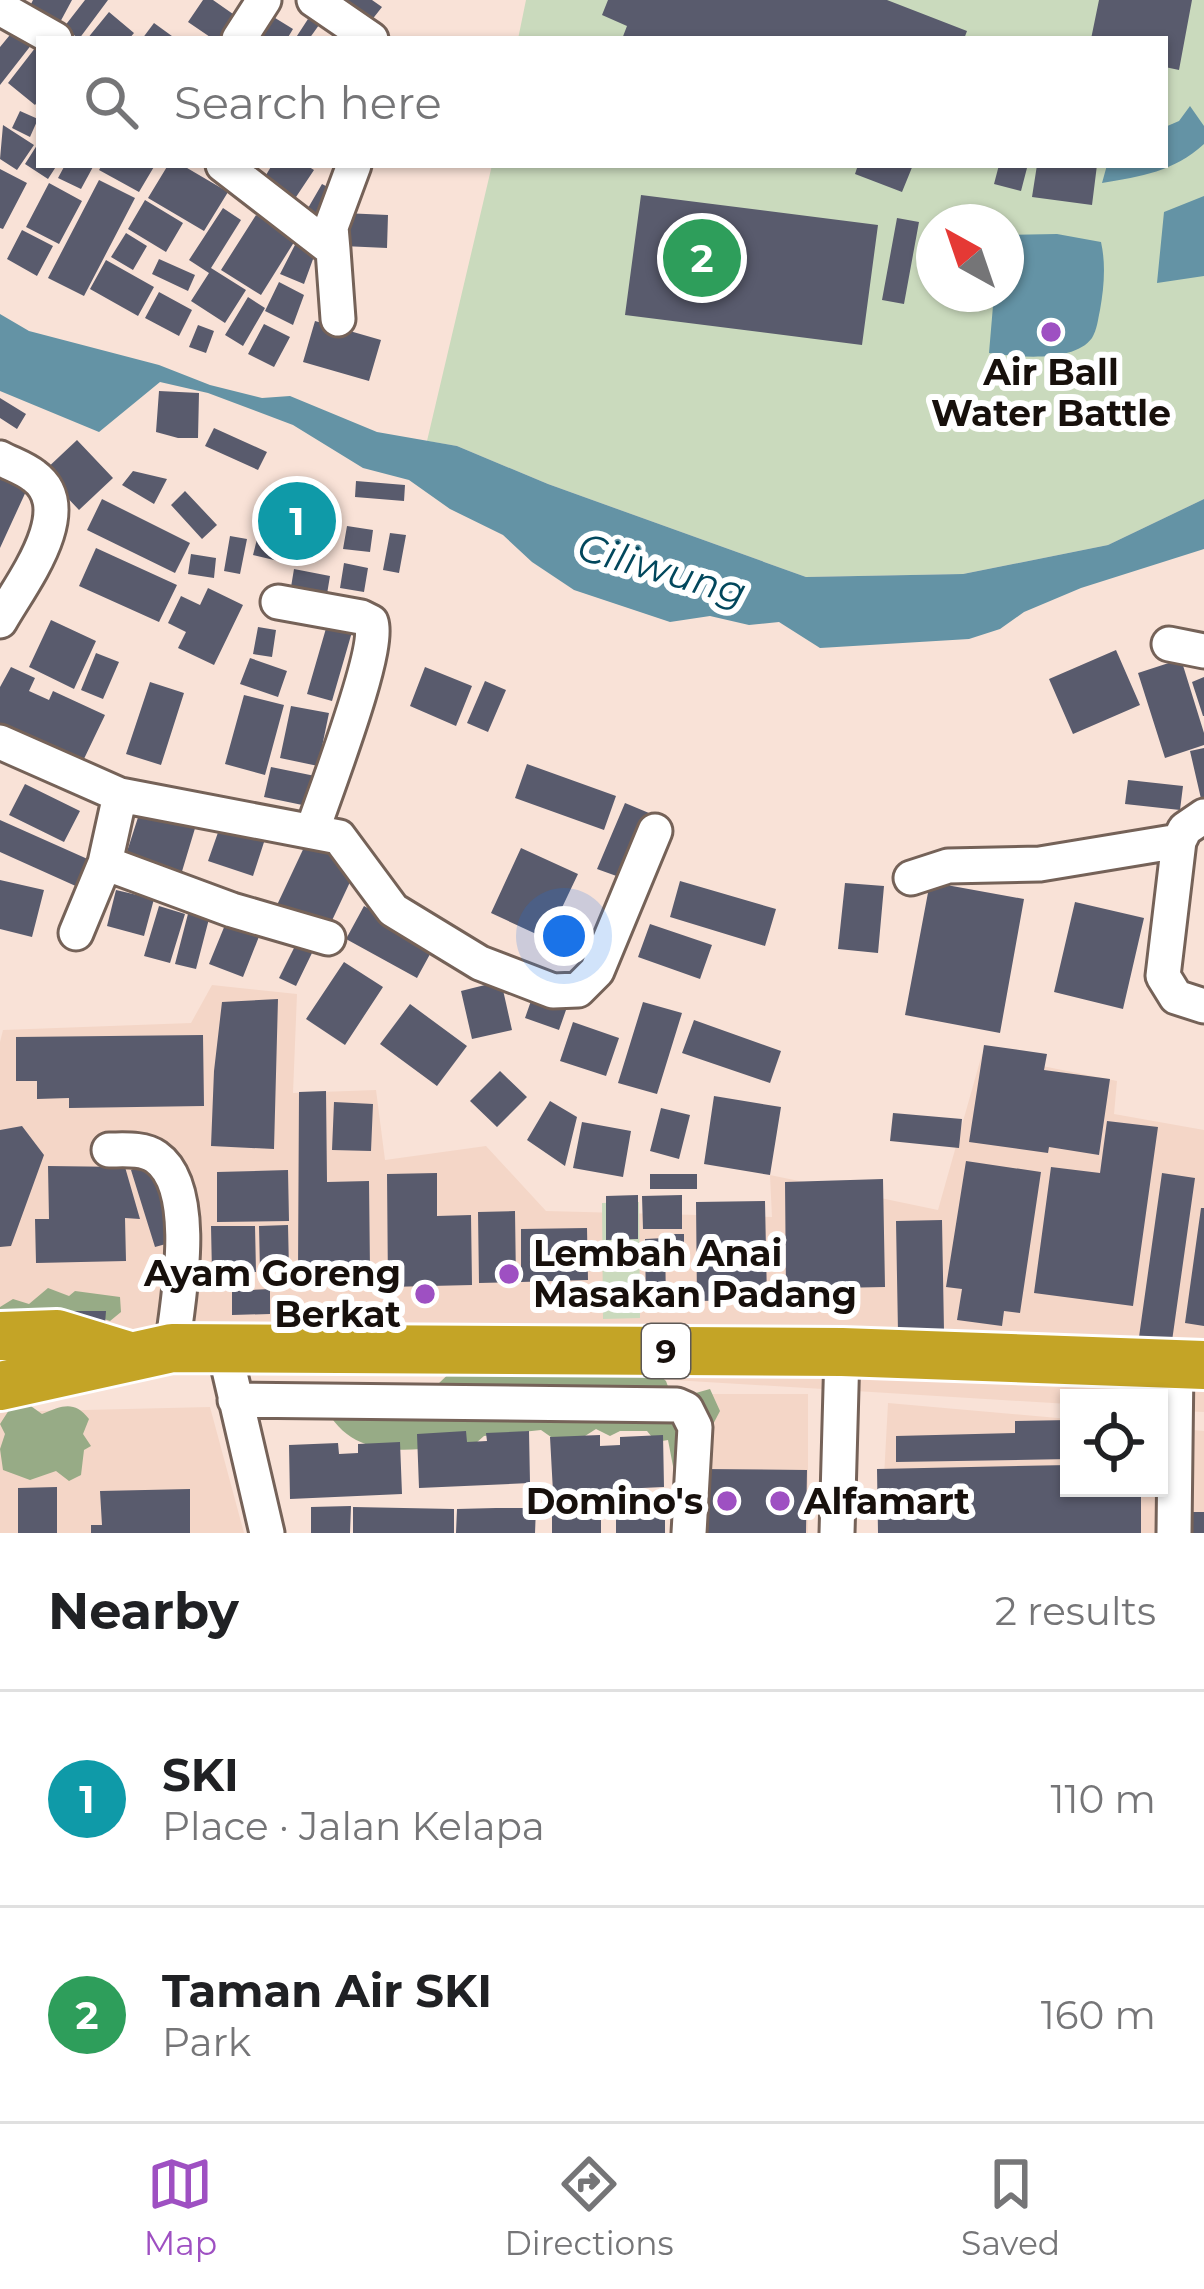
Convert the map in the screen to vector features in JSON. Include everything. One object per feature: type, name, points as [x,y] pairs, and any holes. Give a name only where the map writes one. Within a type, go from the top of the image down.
[{"type":"highway","name":"9","points":[[0,1336],[54,1356],[224,1348],[842,1352],[1190,1364]]},
{"type":"highway","name":"9","points":[[0,1386],[54,1356]]},
{"type":"street","points":[[241,36],[265,0]]},
{"type":"street","points":[[314,0],[367,36]]},
{"type":"street","points":[[0,8],[50,36]]},
{"type":"street","points":[[227,168],[333,250]]},
{"type":"street","points":[[338,319],[331,227],[353,168]]},
{"type":"street","points":[[0,458],[46,487],[51,530],[0,621]]},
{"type":"street","points":[[278,602],[361,616],[374,630],[313,829]]},
{"type":"street","points":[[1169,644],[1204,651]]},
{"type":"street","points":[[0,742],[120,795],[339,836],[393,910],[480,963],[553,991],[578,989],[598,971],[655,830]]},
{"type":"street","points":[[76,933],[105,863],[120,795]]},
{"type":"street","points":[[1204,816],[1185,829],[1179,841],[1162,976],[1176,997],[1204,1006]]},
{"type":"street","points":[[911,878],[948,866],[1040,864],[1179,841]]},
{"type":"street","points":[[105,863],[232,910],[328,938]]},
{"type":"street","points":[[110,1150],[154,1155],[173,1176],[183,1221],[150,1352]]},
{"type":"street","points":[[224,1348],[267,1533]]},
{"type":"street","points":[[836,1533],[842,1352]]},
{"type":"street","points":[[1174,1533],[1190,1364]]},
{"type":"street","points":[[235,1400],[677,1405],[686,1409],[695,1427],[689,1533]]},
{"type":"shaded area","points":[[212,985],[297,994],[293,1093],[376,1090],[385,1160],[486,1146],[546,1211],[772,1217],[770,1175],[938,1210],[982,1054],[1117,1081],[1114,1114],[1204,1130],[1204,1412],[1168,1410],[1168,1389],[1060,1389],[1060,1403],[0,1339],[3,1030],[191,1023]]},
{"type":"shaded area","points":[[682,1394],[808,1394],[808,1533],[683,1533]]},
{"type":"shaded area","points":[[888,1403],[1060,1418],[1060,1497],[1168,1497],[1168,1428],[1204,1431],[1204,1533],[881,1533]]},
{"type":"shaded area","points":[[210,1407],[244,1533],[0,1533],[0,1412]]},
{"type":"green space","points":[[526,0],[1204,0],[1204,499],[1108,545],[963,574],[806,577],[457,446],[427,441],[491,168],[1168,168],[1168,36],[519,36]]},
{"type":"green space","points":[[639,1202],[640,1318],[603,1319],[602,1203]]},
{"type":"green space","points":[[48,1288],[69,1296],[75,1291],[120,1297],[121,1312],[110,1321],[86,1313],[0,1343],[0,1307],[13,1299],[29,1304]]},
{"type":"green space","points":[[458,1365],[656,1372],[671,1395],[710,1389],[720,1411],[710,1430],[712,1446],[677,1487],[668,1440],[656,1442],[647,1431],[620,1431],[610,1436],[596,1429],[574,1443],[561,1444],[541,1430],[484,1436],[476,1443],[393,1450],[356,1440],[327,1411],[387,1383],[438,1384]]},
{"type":"green space","points":[[28,1404],[42,1414],[73,1407],[89,1419],[83,1434],[91,1446],[84,1450],[81,1475],[69,1481],[56,1471],[30,1480],[3,1470],[0,1449],[5,1434],[0,1424],[11,1407]]},
{"type":"water","points":[[1190,106],[1204,126],[1204,144],[1168,167],[1168,126],[1179,121]]},
{"type":"water","points":[[1106,168],[1166,168],[1144,175],[1102,183]]},
{"type":"water","points":[[1204,196],[1204,276],[1157,283],[1164,212]]},
{"type":"water","points":[[1057,234],[1101,242],[1103,285],[1097,324],[1084,346],[1059,355],[989,353],[992,312],[1024,312],[1024,235]]},
{"type":"water","name":"Ciliwung","points":[[0,314],[29,331],[159,365],[210,385],[262,398],[290,396],[377,432],[457,446],[806,577],[963,574],[1108,545],[1204,499],[1204,549],[1081,588],[1024,612],[1000,629],[969,639],[820,648],[779,622],[749,625],[710,616],[670,622],[574,590],[503,535],[450,509],[409,480],[363,468],[293,425],[208,393],[160,382],[99,432],[0,391]]},
{"type":"building","points":[[33,0],[72,0],[58,26],[28,10]]},
{"type":"building","points":[[85,0],[108,0],[81,36],[64,27]]},
{"type":"building","points":[[203,0],[213,0],[243,21],[233,36],[209,36],[188,22]]},
{"type":"building","points":[[341,0],[372,0],[382,7],[371,21]]},
{"type":"building","points":[[608,0],[887,0],[967,31],[965,36],[623,36],[627,26],[602,15]]},
{"type":"building","points":[[1099,0],[1192,0],[1179,70],[1168,68],[1168,36],[1092,36]]},
{"type":"building","points":[[109,12],[134,33],[132,36],[89,36]]},
{"type":"building","points":[[267,13],[293,29],[289,36],[264,36],[256,31]]},
{"type":"building","points":[[308,19],[319,25],[311,36],[297,36]]},
{"type":"building","points":[[154,23],[172,36],[144,36]]},
{"type":"building","points":[[14,30],[32,44],[0,85],[0,47]]},
{"type":"building","points":[[36,47],[36,104],[8,83]]},
{"type":"building","points":[[20,111],[36,118],[30,137],[12,128]]},
{"type":"building","points":[[3,125],[34,145],[17,170],[0,159]]},
{"type":"building","points":[[36,147],[36,168],[55,168],[48,179],[25,164]]},
{"type":"building","points":[[63,168],[92,168],[81,189],[58,178]]},
{"type":"building","points":[[100,168],[153,168],[139,192]]},
{"type":"building","points":[[166,168],[187,168],[228,192],[204,231],[148,198]]},
{"type":"building","points":[[270,168],[314,170],[294,200],[263,180]]},
{"type":"building","points":[[857,168],[912,168],[902,192],[855,174]]},
{"type":"building","points":[[998,168],[1027,168],[1021,191],[994,184]]},
{"type":"building","points":[[1037,168],[1097,168],[1092,205],[1032,197]]},
{"type":"building","points":[[0,169],[27,183],[3,229],[0,228]]},
{"type":"building","points":[[99,180],[135,198],[84,296],[48,278]]},
{"type":"building","points":[[49,183],[82,201],[59,244],[26,227]]},
{"type":"building","points":[[322,184],[339,193],[322,225],[304,215]]},
{"type":"building","points":[[641,195],[878,225],[862,345],[625,315]]},
{"type":"building","points":[[145,200],[183,223],[166,252],[128,229]]},
{"type":"building","points":[[223,208],[241,220],[211,268],[246,290],[225,323],[191,301],[209,273],[189,260]]},
{"type":"building","points":[[344,213],[388,215],[387,248],[343,246]]},
{"type":"building","points":[[256,215],[296,239],[261,295],[221,270]]},
{"type":"building","points":[[897,218],[916,221],[904,304],[882,300]]},
{"type":"building","points":[[22,230],[53,246],[37,276],[7,259]]},
{"type":"building","points":[[126,233],[147,246],[133,270],[111,257]]},
{"type":"building","points":[[297,241],[316,251],[304,284],[280,274]]},
{"type":"building","points":[[159,259],[195,275],[188,291],[152,274]]},
{"type":"building","points":[[106,260],[154,287],[138,316],[90,289]]},
{"type":"building","points":[[279,282],[304,295],[293,325],[265,311]]},
{"type":"building","points":[[159,292],[192,310],[179,336],[145,318]]},
{"type":"building","points":[[248,297],[265,308],[243,346],[225,335]]},
{"type":"building","points":[[315,321],[381,340],[369,381],[303,362]]},
{"type":"building","points":[[264,324],[290,337],[274,367],[248,354]]},
{"type":"building","points":[[198,325],[214,331],[206,353],[189,347]]},
{"type":"building","points":[[159,391],[199,393],[198,438],[156,432]]},
{"type":"building","points":[[0,398],[26,414],[17,429],[0,418]]},
{"type":"building","points":[[214,428],[267,452],[258,470],[205,446]]},
{"type":"building","points":[[77,440],[113,478],[79,510],[43,472]]},
{"type":"building","points":[[133,471],[167,479],[154,504],[122,485]]},
{"type":"building","points":[[0,475],[28,487],[0,548]]},
{"type":"building","points":[[356,481],[405,485],[404,501],[355,497]]},
{"type":"building","points":[[185,491],[217,525],[202,539],[171,505]]},
{"type":"building","points":[[269,492],[339,521],[331,541],[314,537],[310,555],[294,551],[291,564],[253,555]]},
{"type":"building","points":[[102,499],[190,543],[175,573],[87,530]]},
{"type":"building","points":[[347,526],[373,530],[370,552],[343,549]]},
{"type":"building","points":[[390,533],[406,535],[399,573],[383,570]]},
{"type":"building","points":[[230,536],[247,539],[240,574],[224,571]]},
{"type":"building","points":[[96,548],[177,585],[159,622],[79,586]]},
{"type":"building","points":[[191,554],[216,558],[214,578],[188,574]]},
{"type":"building","points":[[344,563],[368,568],[364,592],[340,588]]},
{"type":"building","points":[[294,569],[330,576],[326,600],[290,593]]},
{"type":"building","points":[[208,588],[243,605],[214,665],[178,648],[186,632],[168,623],[181,596],[200,605]]},
{"type":"building","points":[[329,618],[354,625],[332,701],[307,694]]},
{"type":"building","points":[[51,620],[96,641],[74,689],[29,667]]},
{"type":"building","points":[[258,627],[276,630],[272,657],[253,654]]},
{"type":"building","points":[[1116,650],[1140,705],[1073,734],[1049,679]]},
{"type":"building","points":[[96,653],[119,662],[103,699],[81,690]]},
{"type":"building","points":[[250,658],[287,671],[278,697],[240,684]]},
{"type":"building","points":[[1181,659],[1204,745],[1165,758],[1138,673]]},
{"type":"building","points":[[11,667],[35,678],[29,691],[49,700],[53,691],[105,715],[82,763],[0,724],[0,687]]},
{"type":"building","points":[[425,667],[472,686],[456,726],[410,706]]},
{"type":"building","points":[[1204,677],[1204,716],[1203,716],[1192,682]]},
{"type":"building","points":[[485,681],[506,690],[488,732],[467,723]]},
{"type":"building","points":[[150,682],[184,693],[161,765],[126,754]]},
{"type":"building","points":[[244,695],[284,705],[265,775],[225,764]]},
{"type":"building","points":[[291,706],[329,713],[318,766],[280,758]]},
{"type":"building","points":[[1204,748],[1204,803],[1202,803],[1190,751]]},
{"type":"building","points":[[527,764],[616,796],[604,830],[515,798]]},
{"type":"building","points":[[271,767],[320,777],[312,807],[264,797]]},
{"type":"building","points":[[1128,780],[1183,786],[1180,810],[1125,804]]},
{"type":"building","points":[[25,784],[80,811],[64,842],[9,815]]},
{"type":"building","points":[[625,803],[649,813],[622,878],[597,869]]},
{"type":"building","points":[[141,808],[196,825],[180,878],[124,861]]},
{"type":"building","points":[[0,820],[101,865],[89,892],[0,852]]},
{"type":"building","points":[[222,821],[266,836],[253,876],[208,861]]},
{"type":"building","points":[[307,841],[358,865],[328,929],[277,905]]},
{"type":"building","points":[[521,848],[578,874],[547,939],[491,913]]},
{"type":"building","points":[[0,880],[44,890],[32,937],[0,929]]},
{"type":"building","points":[[680,881],[776,909],[765,946],[670,917]]},
{"type":"building","points":[[930,882],[1024,899],[1000,1033],[905,1015]]},
{"type":"building","points":[[845,883],[884,886],[878,953],[838,949]]},
{"type":"building","points":[[116,890],[154,899],[144,936],[107,926]]},
{"type":"building","points":[[1075,902],[1144,918],[1123,1009],[1054,992]]},
{"type":"building","points":[[159,906],[185,914],[170,963],[144,956]]},
{"type":"building","points":[[364,906],[435,945],[417,978],[346,939]]},
{"type":"building","points":[[189,910],[210,915],[196,969],[175,964]]},
{"type":"building","points":[[227,920],[260,934],[243,977],[209,964]]},
{"type":"building","points":[[650,924],[712,945],[700,979],[638,957]]},
{"type":"building","points":[[296,944],[312,953],[296,986],[279,978]]},
{"type":"building","points":[[344,962],[383,987],[345,1045],[306,1019]]},
{"type":"building","points":[[501,981],[512,1030],[472,1039],[461,991]]},
{"type":"building","points":[[532,998],[566,1010],[559,1030],[525,1018]]},
{"type":"building","points":[[278,999],[274,1149],[211,1146],[222,1002]]},
{"type":"building","points":[[643,1002],[682,1013],[657,1094],[618,1083]]},
{"type":"building","points":[[410,1004],[467,1046],[437,1086],[380,1044]]},
{"type":"building","points":[[694,1020],[781,1051],[770,1083],[682,1053]]},
{"type":"building","points":[[573,1022],[619,1038],[606,1076],[560,1061]]},
{"type":"building","points":[[203,1035],[204,1106],[69,1108],[69,1098],[37,1099],[37,1081],[16,1081],[16,1037]]},
{"type":"building","points":[[984,1045],[1047,1054],[1044,1070],[1110,1079],[1099,1155],[969,1142]]},
{"type":"building","points":[[500,1071],[527,1097],[497,1127],[470,1101]]},
{"type":"building","points":[[326,1091],[327,1182],[369,1181],[370,1271],[298,1272],[299,1092]]},
{"type":"building","points":[[714,1096],[781,1107],[770,1175],[704,1164]]},
{"type":"building","points":[[550,1101],[577,1117],[565,1166],[527,1140]]},
{"type":"building","points":[[334,1102],[373,1104],[371,1151],[332,1150]]},
{"type":"building","points":[[661,1108],[690,1115],[679,1159],[650,1151]]},
{"type":"building","points":[[893,1113],[962,1119],[959,1148],[890,1141]]},
{"type":"building","points":[[1107,1121],[1158,1127],[1133,1306],[1034,1293],[1051,1167],[1100,1173]]},
{"type":"building","points":[[582,1122],[631,1131],[623,1177],[573,1168]]},
{"type":"building","points":[[22,1126],[44,1155],[11,1246],[0,1247],[0,1130]]},
{"type":"building","points":[[966,1161],[1041,1172],[1020,1313],[1004,1311],[1002,1326],[957,1320],[962,1289],[946,1287]]},
{"type":"building","points":[[152,1163],[173,1242],[155,1247],[131,1170]]},
{"type":"building","points":[[48,1166],[125,1167],[140,1219],[125,1218],[126,1261],[36,1263],[35,1219],[49,1219]]},
{"type":"building","points":[[288,1170],[289,1221],[217,1222],[217,1172]]},
{"type":"building","points":[[437,1173],[437,1216],[471,1215],[472,1285],[388,1287],[387,1174]]},
{"type":"building","points":[[1162,1173],[1195,1178],[1172,1341],[1139,1337]]},
{"type":"building","points":[[650,1174],[697,1174],[697,1189],[650,1189]]},
{"type":"building","points":[[883,1179],[885,1287],[786,1289],[785,1182]]},
{"type":"building","points":[[638,1195],[638,1239],[606,1240],[606,1196]]},
{"type":"building","points":[[682,1195],[682,1229],[643,1229],[642,1196]]},
{"type":"building","points":[[765,1201],[767,1300],[697,1301],[696,1202]]},
{"type":"building","points":[[1204,1208],[1204,1326],[1185,1323]]},
{"type":"building","points":[[515,1211],[516,1282],[479,1283],[478,1212]]},
{"type":"building","points":[[942,1220],[944,1331],[898,1332],[896,1221]]},
{"type":"building","points":[[288,1225],[289,1270],[260,1271],[259,1226]]},
{"type":"building","points":[[211,1226],[255,1226],[256,1272],[212,1273]]},
{"type":"building","points":[[587,1228],[588,1280],[521,1282],[521,1229]]},
{"type":"building","points":[[671,1234],[684,1234],[684,1269],[672,1269]]},
{"type":"building","points":[[665,1238],[666,1306],[646,1306],[645,1239]]},
{"type":"building","points":[[270,1289],[270,1314],[232,1315],[232,1291]]},
{"type":"building","points":[[66,1311],[106,1311],[105,1324],[66,1324]]},
{"type":"building","points":[[1060,1420],[1060,1459],[896,1462],[896,1436],[1015,1433],[1015,1421]]},
{"type":"building","points":[[466,1431],[467,1442],[487,1441],[486,1433],[529,1431],[530,1483],[419,1488],[417,1434]]},
{"type":"building","points":[[600,1435],[600,1446],[620,1445],[620,1437],[663,1435],[664,1487],[553,1492],[550,1437]]},
{"type":"building","points":[[400,1442],[402,1494],[290,1499],[289,1445],[338,1443],[339,1454],[358,1453],[358,1444]]},
{"type":"building","points":[[1060,1465],[1060,1497],[1141,1497],[1141,1533],[878,1533],[877,1469]]},
{"type":"building","points":[[701,1469],[807,1470],[806,1533],[700,1533]]},
{"type":"building","points":[[57,1487],[57,1533],[18,1533],[18,1488]]},
{"type":"building","points":[[190,1489],[190,1533],[91,1533],[91,1525],[102,1525],[100,1491]]},
{"type":"building","points":[[351,1506],[350,1533],[311,1533],[311,1507]]},
{"type":"building","points":[[353,1507],[454,1509],[454,1533],[353,1533]]},
{"type":"building","points":[[536,1508],[535,1533],[456,1533],[457,1509]]},
{"type":"building","points":[[665,1511],[665,1533],[616,1533],[616,1512]]},
{"type":"building","points":[[601,1512],[601,1533],[552,1533],[552,1513]]},
{"type":"building","points":[[1182,1512],[1204,1512],[1204,1533],[1182,1533]]},
{"type":"place","name":"Taman Air SKI","points":[[702,258]]},
{"type":"place","name":"Air Ball Water Battle","points":[[1051,332]]},
{"type":"place","name":"SKI","points":[[297,521]]},
{"type":"place","name":"Lembah Anai Masakan Padang","points":[[509,1274]]},
{"type":"place","name":"Ayam Goreng Berkat","points":[[425,1294]]},
{"type":"place","name":"Domino's","points":[[727,1501]]},
{"type":"place","name":"Alfamart","points":[[780,1501]]}]
